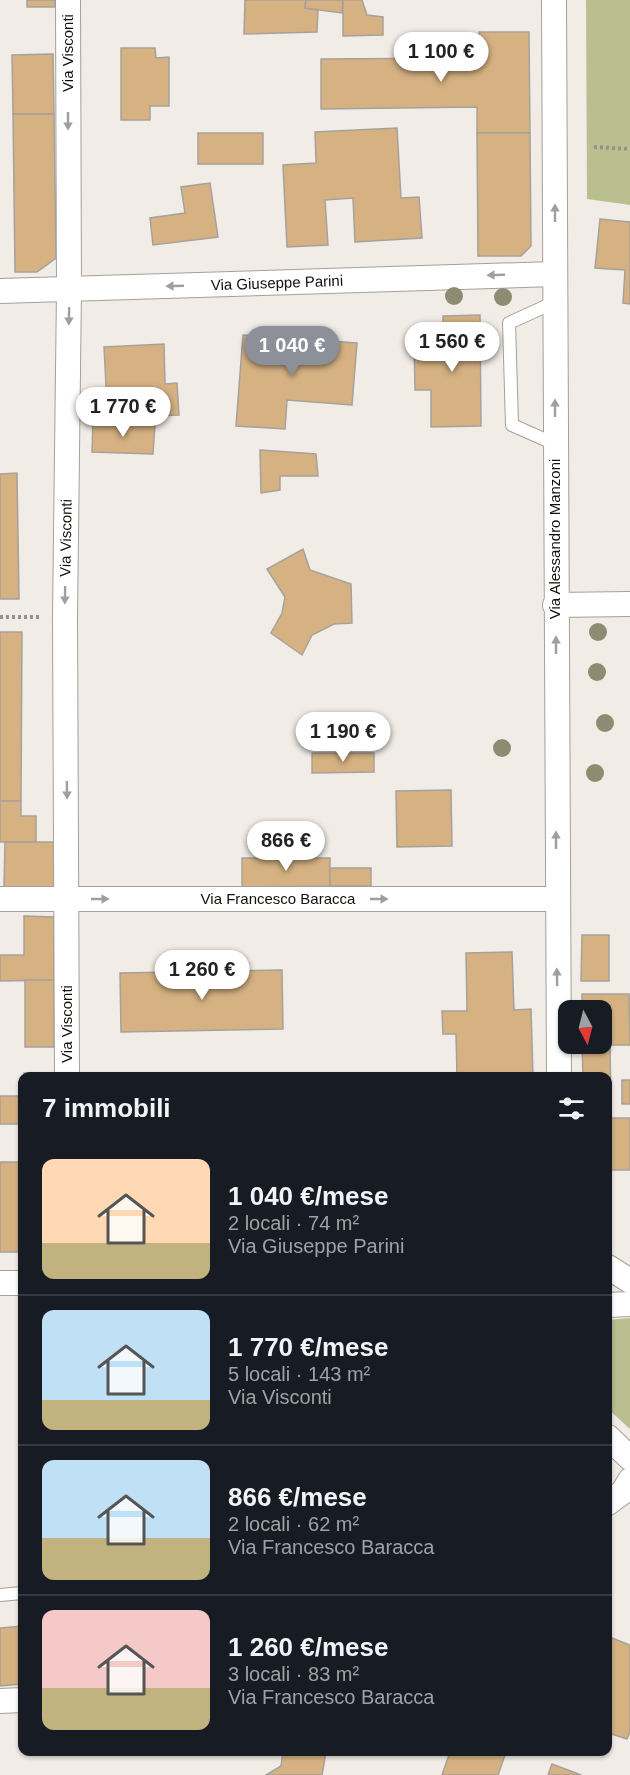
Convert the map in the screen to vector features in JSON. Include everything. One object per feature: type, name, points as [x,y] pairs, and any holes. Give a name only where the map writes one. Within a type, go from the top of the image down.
[{"type":"street","name":"Via Visconti","points":[[67,1072],[65,616],[69,289],[68,0]]},
{"type":"street","name":"Via Alessandro Manzoni","points":[[554,0],[556,899],[559,1072]]},
{"type":"street","name":"Via Giuseppe Parini","points":[[0,291],[555,274]]},
{"type":"street","points":[[555,604],[630,604]]},
{"type":"street","name":"Via Francesco Baracca","points":[[0,899],[556,899]]},
{"type":"street","points":[[612,1270],[630,1281]]},
{"type":"street","points":[[0,1283],[18,1282]]},
{"type":"street","points":[[612,1305],[630,1304]]},
{"type":"street","points":[[612,1441],[630,1458]]},
{"type":"street","points":[[612,1500],[623,1492],[630,1480]]},
{"type":"street","points":[[0,1701],[18,1700]]},
{"type":"lane","points":[[555,302],[509,323],[512,425],[555,444]]},
{"type":"lane","points":[[0,1595],[18,1593]]},
{"type":"path","points":[[594,147],[630,149]]},
{"type":"path","points":[[0,617],[65,616]]},
{"type":"green space","points":[[586,0],[630,0],[630,205],[587,199]]},
{"type":"green space","points":[[630,1318],[630,1429],[612,1413],[612,1320]]},
{"type":"building","points":[[27,0],[55,0],[55,7],[27,7]]},
{"type":"building","points":[[245,0],[306,0],[305,8],[318,10],[317,32],[244,34]]},
{"type":"building","points":[[306,0],[343,0],[342,13],[305,8]]},
{"type":"building","points":[[343,0],[362,0],[367,15],[383,17],[383,35],[343,36]]},
{"type":"building","points":[[479,32],[529,32],[530,133],[477,133],[477,107],[321,109],[321,59],[480,58]]},
{"type":"building","points":[[121,48],[155,48],[156,58],[169,57],[169,106],[150,106],[150,120],[121,120]]},
{"type":"building","points":[[53,54],[54,114],[13,114],[12,55]]},
{"type":"building","points":[[13,114],[54,114],[56,258],[37,272],[15,272]]},
{"type":"building","points":[[397,128],[401,198],[419,197],[422,238],[355,242],[353,198],[325,200],[328,245],[287,247],[283,165],[316,163],[315,132]]},
{"type":"building","points":[[198,133],[263,133],[263,164],[198,164]]},
{"type":"building","points":[[477,133],[530,133],[531,246],[521,256],[478,256]]},
{"type":"building","points":[[210,183],[218,237],[153,245],[150,218],[185,213],[181,187]]},
{"type":"building","points":[[600,219],[630,222],[630,304],[623,303],[625,270],[595,268]]},
{"type":"building","points":[[480,315],[481,426],[431,427],[431,390],[415,390],[414,343],[443,342],[443,316]]},
{"type":"building","points":[[243,335],[357,343],[352,405],[287,400],[285,429],[236,426]]},
{"type":"building","points":[[164,344],[165,384],[177,383],[179,415],[148,416],[147,401],[107,404],[104,347]]},
{"type":"building","points":[[93,422],[155,424],[153,454],[92,452]]},
{"type":"building","points":[[260,450],[316,454],[318,476],[280,476],[280,490],[261,493]]},
{"type":"building","points":[[17,473],[19,599],[0,599],[0,474]]},
{"type":"building","points":[[303,549],[310,570],[351,584],[352,623],[334,624],[312,635],[302,655],[271,633],[282,613],[285,597],[267,569]]},
{"type":"building","points":[[0,632],[22,632],[21,801],[0,801]]},
{"type":"building","points":[[312,753],[374,753],[374,772],[312,773]]},
{"type":"building","points":[[451,790],[452,846],[397,847],[396,791]]},
{"type":"building","points":[[0,801],[21,801],[21,816],[36,816],[36,842],[0,842]]},
{"type":"building","points":[[5,842],[55,842],[55,887],[4,887]]},
{"type":"building","points":[[242,858],[330,858],[330,886],[242,887]]},
{"type":"building","points":[[330,868],[371,868],[371,886],[330,886]]},
{"type":"building","points":[[24,916],[54,917],[54,980],[0,981],[0,955],[24,955]]},
{"type":"building","points":[[582,935],[609,935],[609,981],[581,981]]},
{"type":"building","points":[[512,952],[514,1010],[531,1009],[533,1072],[457,1072],[456,1034],[443,1034],[442,1011],[467,1011],[466,953]]},
{"type":"building","points":[[282,970],[283,1029],[121,1032],[120,973]]},
{"type":"building","points":[[25,980],[54,980],[54,1047],[25,1047]]},
{"type":"building","points":[[582,994],[629,994],[630,1045],[612,1045],[612,1000],[582,1000]]},
{"type":"building","points":[[582,1054],[610,1054],[610,1072],[583,1072]]},
{"type":"building","points":[[622,1080],[630,1080],[630,1104],[622,1104]]},
{"type":"building","points":[[0,1096],[18,1096],[18,1124],[0,1124]]},
{"type":"building","points":[[612,1118],[630,1118],[630,1170],[612,1170]]},
{"type":"building","points":[[0,1162],[18,1162],[18,1252],[0,1252]]},
{"type":"building","points":[[18,1626],[18,1684],[0,1686],[0,1628]]},
{"type":"building","points":[[612,1638],[630,1645],[630,1732],[627,1739],[612,1734]]},
{"type":"building","points":[[282,1756],[325,1756],[322,1775],[266,1775],[281,1766]]},
{"type":"building","points":[[449,1756],[505,1756],[498,1775],[442,1775]]},
{"type":"building","points":[[552,1764],[581,1775],[548,1775]]}]
